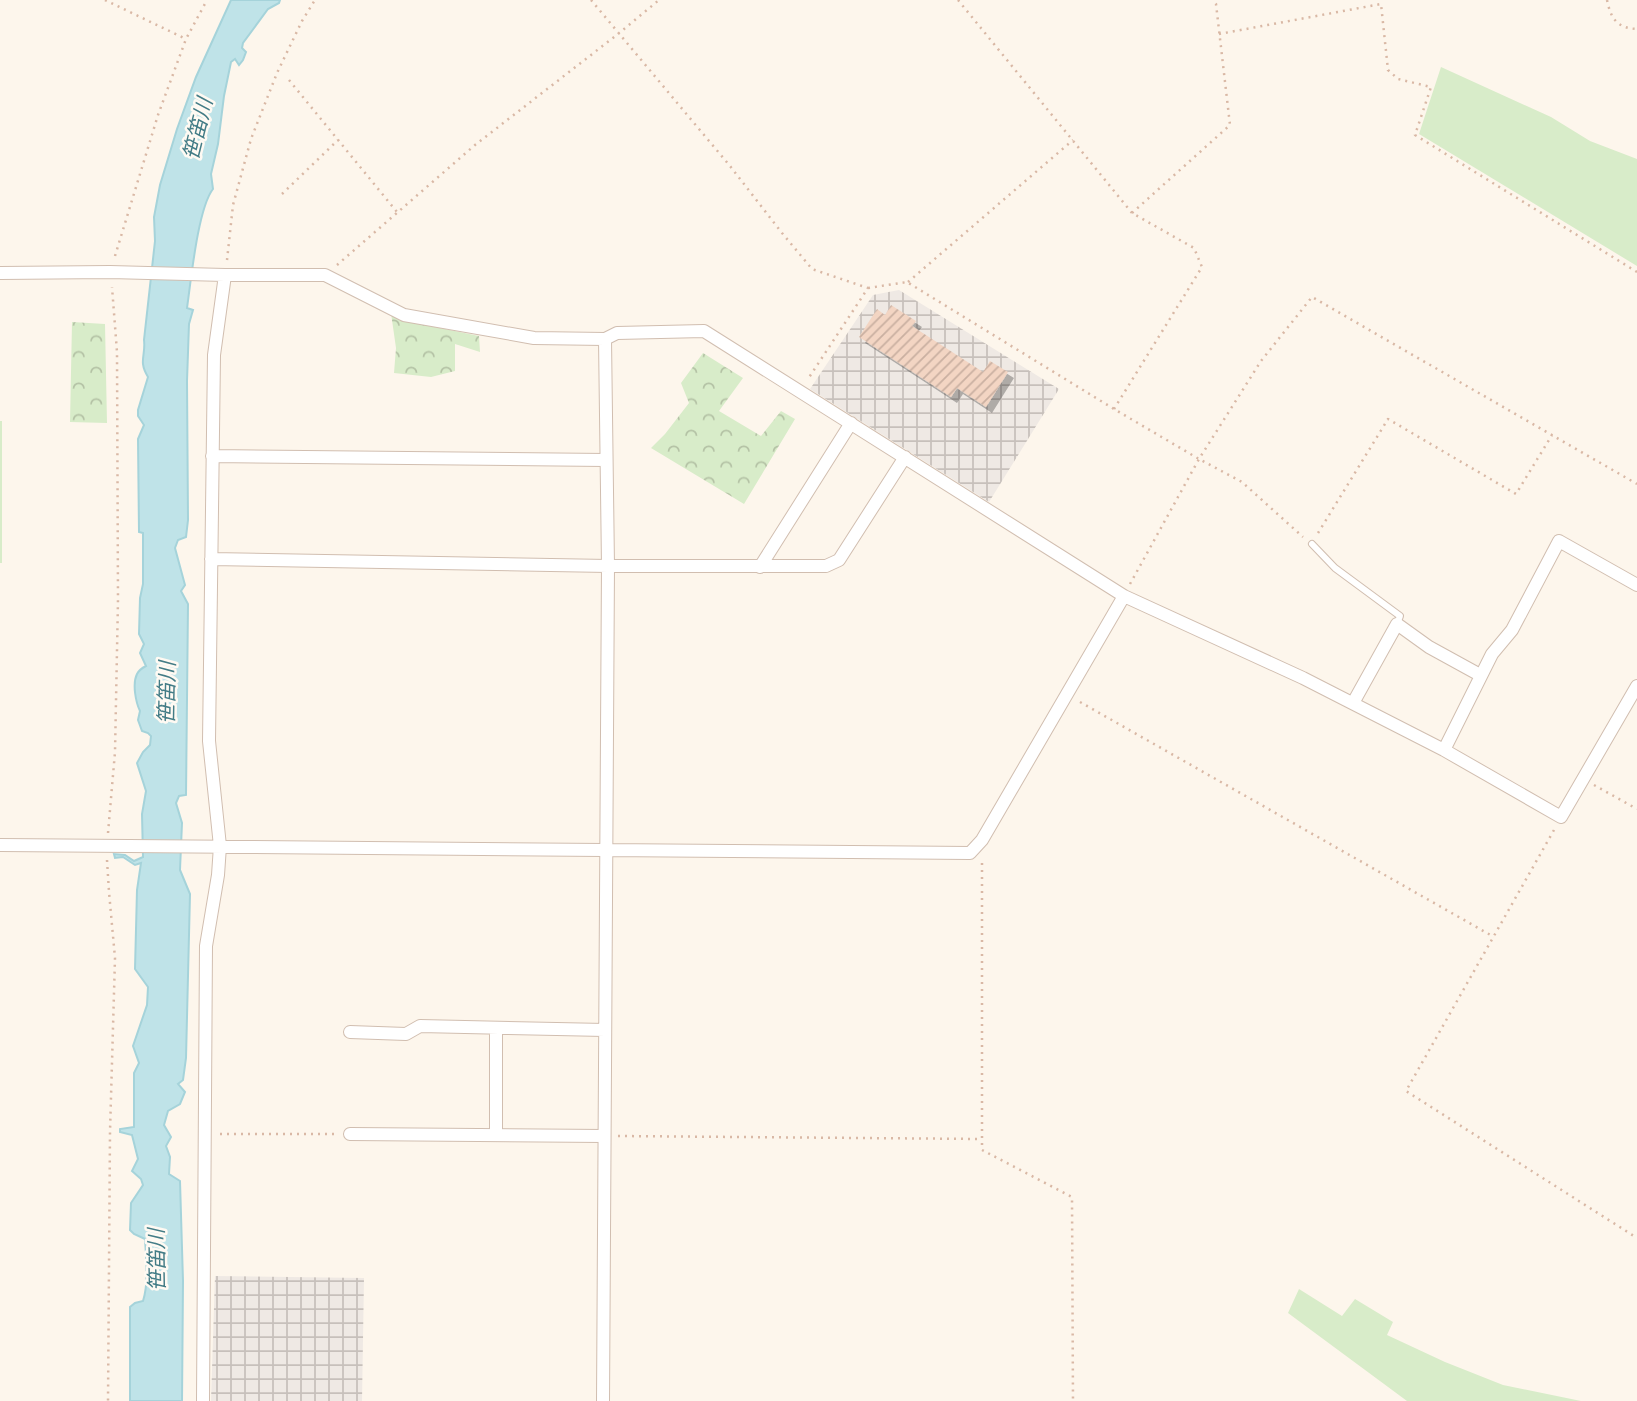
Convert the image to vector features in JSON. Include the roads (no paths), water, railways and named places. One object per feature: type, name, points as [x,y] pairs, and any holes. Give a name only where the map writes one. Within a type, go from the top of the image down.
[{"type":"street","points":[[0,273],[325,275],[404,315],[534,338],[605,339],[617,333],[704,331],[1124,596],[1303,677],[1444,750],[1561,817],[1637,686]]},
{"type":"street","points":[[203,1401],[206,946],[218,875],[209,741],[214,355],[226,275]]},
{"type":"street","points":[[603,1401],[608,566],[605,339]]},
{"type":"street","points":[[760,567],[851,423]]},
{"type":"street","points":[[212,456],[607,460]]},
{"type":"street","points":[[211,559],[608,566],[827,566],[839,560],[905,457]]},
{"type":"street","points":[[1444,750],[1480,675],[1492,654],[1512,629],[1559,541],[1637,585]]},
{"type":"street","points":[[0,845],[970,853],[982,840],[1124,596]]},
{"type":"street","points":[[1353,703],[1397,624],[1429,647],[1480,675]]},
{"type":"street","points":[[350,1032],[405,1034],[420,1026],[604,1030]]},
{"type":"street","points":[[496,1028],[496,1134]]},
{"type":"street","points":[[350,1134],[604,1136]]},
{"type":"lane","points":[[1312,544],[1335,568],[1400,616],[1397,624]]},
{"type":"water","name":"笹笛川","points":[[231,0],[280,0],[268,9],[243,43],[242,48],[246,52],[243,60],[239,65],[235,59],[231,62],[211,174],[213,189],[199,228],[187,308],[193,310],[189,324],[187,381],[188,520],[186,537],[178,540],[175,548],[185,585],[181,591],[188,604],[186,795],[179,796],[176,803],[182,823],[180,870],[190,894],[186,1058],[183,1080],[178,1084],[185,1092],[180,1104],[168,1111],[164,1125],[171,1137],[166,1146],[170,1157],[169,1174],[180,1181],[182,1401],[130,1401],[130,1307],[143,1301],[146,1262],[145,1239],[130,1230],[131,1203],[143,1185],[141,1179],[132,1171],[138,1159],[132,1135],[120,1132],[120,1129],[134,1127],[134,1073],[139,1063],[133,1046],[147,1005],[148,987],[135,969],[137,890],[141,863],[135,865],[123,857],[115,858],[114,854],[125,855],[134,861],[143,857],[142,814],[146,791],[137,763],[150,745],[151,736],[142,731],[138,720],[140,711],[135,688],[137,674],[146,666],[140,653],[144,644],[139,634],[143,533],[139,532],[138,439],[144,425],[138,416],[138,410],[148,377],[143,362],[144,340],[155,241],[154,217],[160,185],[196,77]]}]
